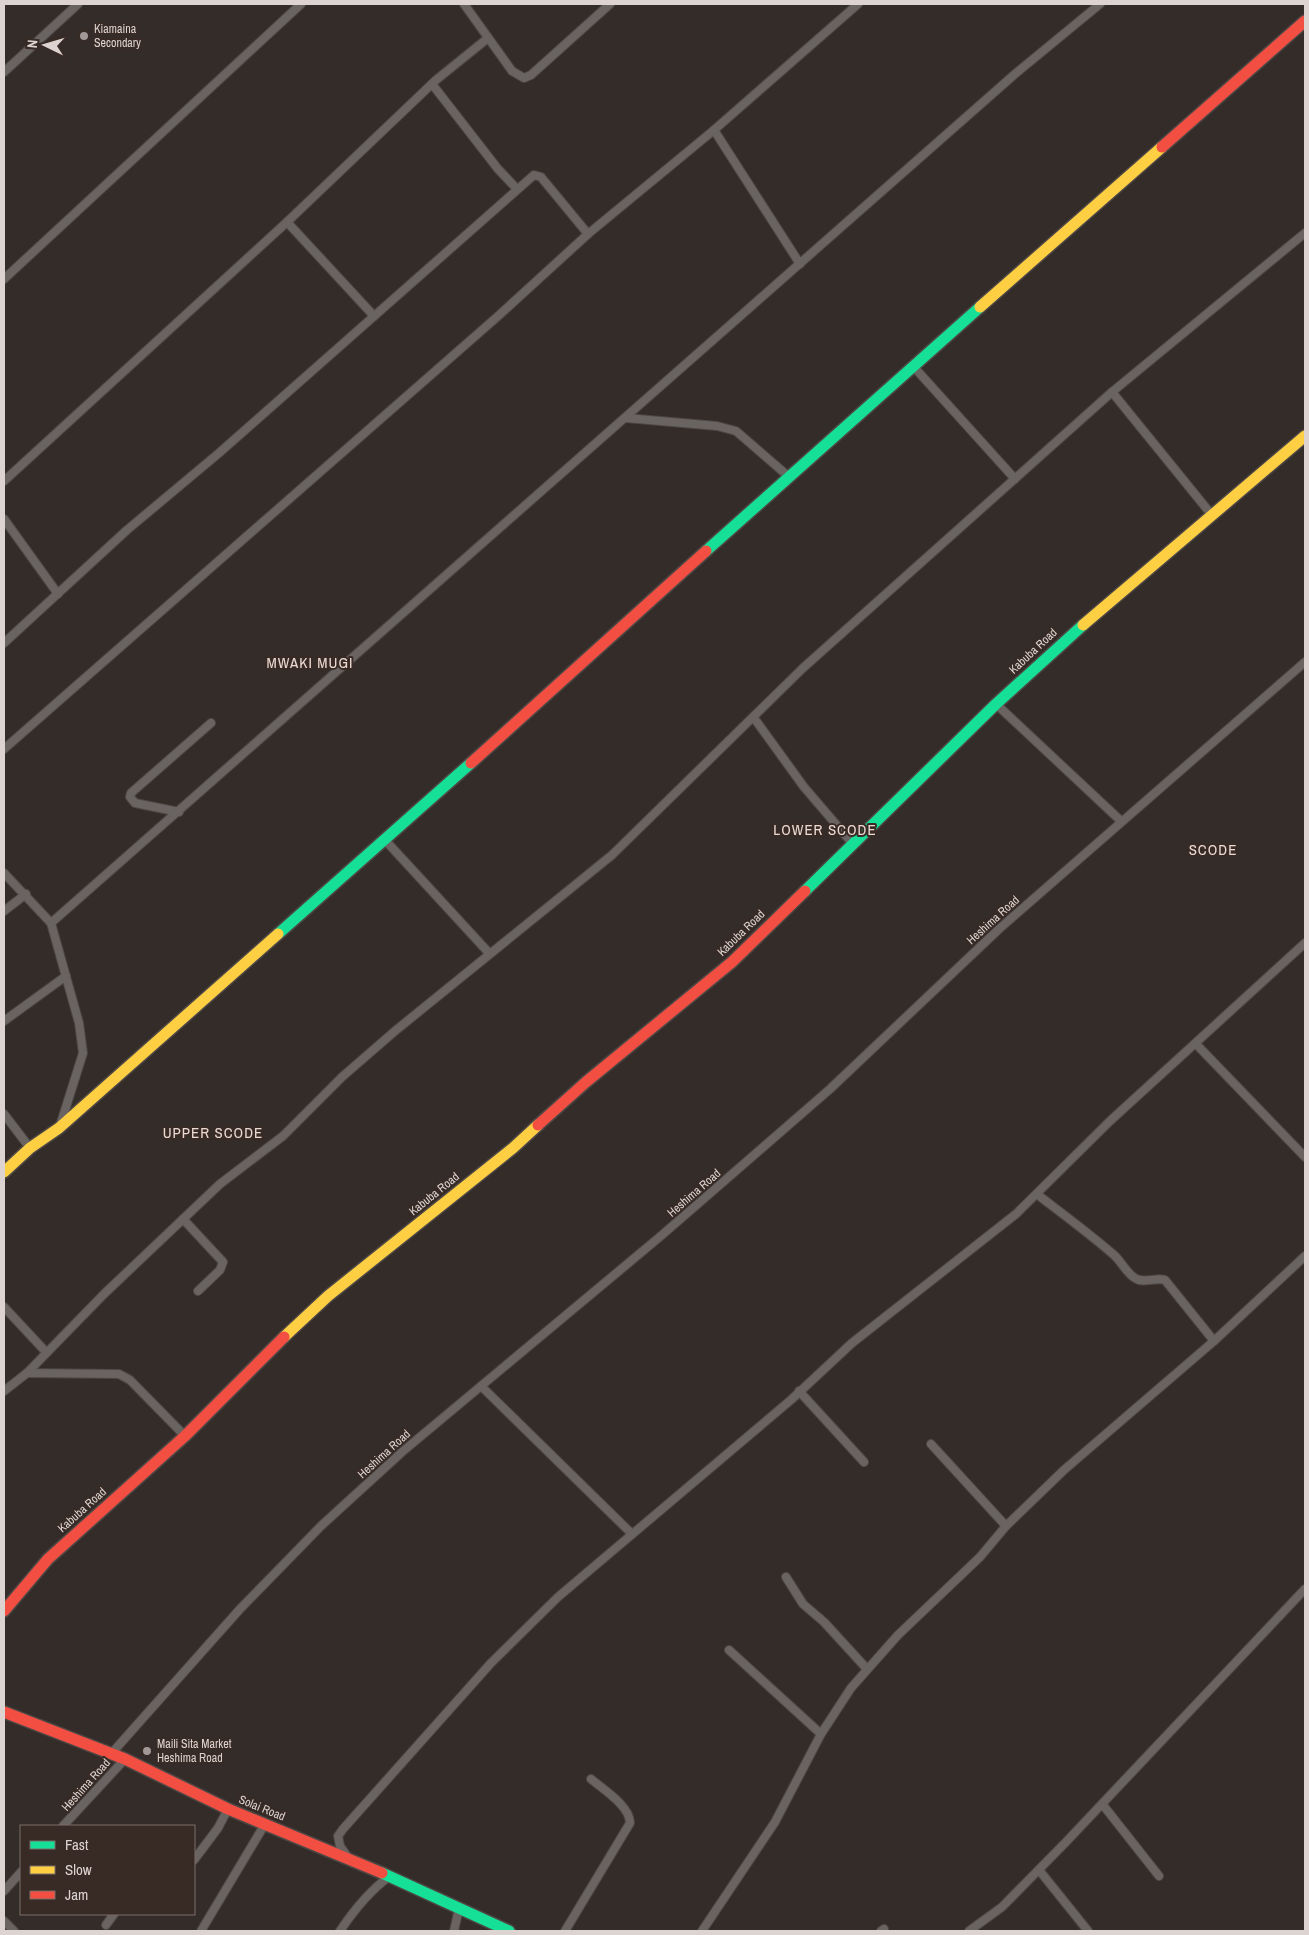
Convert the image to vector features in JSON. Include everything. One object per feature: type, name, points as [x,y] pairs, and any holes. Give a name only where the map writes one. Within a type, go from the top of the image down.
[{"type":"main road","points":[[4,1172],[30,1148],[59,1128],[385,840],[642,610],[788,476],[1305,21]]},
{"type":"main road","name":"Kabuba Road","points":[[4,1611],[48,1559],[185,1436],[308,1314],[513,1148],[586,1082],[732,962],[852,843],[908,792],[996,704],[1070,635],[1211,514],[1268,470],[1305,436]]},
{"type":"main road","name":"Solai Road","points":[[4,1712],[125,1759],[228,1809],[349,1858],[509,1931]]},
{"type":"street","points":[[4,72],[78,4]]},
{"type":"street","points":[[4,279],[301,4]]},
{"type":"street","points":[[464,4],[512,71],[524,78],[531,75],[610,4]]},
{"type":"street","points":[[4,749],[497,317],[588,234],[714,130],[858,4]]},
{"type":"street","points":[[51,923],[1015,74],[1100,4]]},
{"type":"street","points":[[4,481],[287,222],[432,84],[488,38]]},
{"type":"street","points":[[432,84],[498,169],[517,189]]},
{"type":"street","points":[[714,130],[800,264]]},
{"type":"street","points":[[4,643],[127,530],[219,453],[534,175],[541,177],[588,234]]},
{"type":"street","points":[[287,222],[374,316]]},
{"type":"street","points":[[4,1390],[27,1374],[46,1352],[220,1184],[283,1136],[342,1077],[394,1031],[612,855],[803,668],[1112,392],[1305,232]]},
{"type":"street","points":[[913,366],[1015,479]]},
{"type":"street","points":[[1112,392],[1211,514]]},
{"type":"street","points":[[626,418],[717,426],[736,431],[788,476]]},
{"type":"street","points":[[4,519],[58,594]]},
{"type":"street","name":"Heshima Road","points":[[111,1754],[280,1566],[402,1452],[662,1235],[830,1090],[999,929],[1121,820],[1305,662]]},
{"type":"street","points":[[996,704],[1121,820]]},
{"type":"street","points":[[754,718],[804,787],[852,843]]},
{"type":"street","points":[[179,812],[135,803],[130,797],[131,793],[211,723]]},
{"type":"street","points":[[385,840],[489,953]]},
{"type":"street","points":[[4,873],[26,894],[51,923],[79,1023],[83,1053],[59,1128]]},
{"type":"street","points":[[4,911],[26,894]]},
{"type":"street","points":[[349,1858],[340,1846],[338,1836],[343,1829],[491,1663],[558,1597],[799,1391],[852,1343],[986,1240],[1038,1195],[1110,1121],[1305,943]]},
{"type":"street","points":[[4,1021],[66,976]]},
{"type":"street","points":[[1196,1044],[1305,1157]]},
{"type":"street","points":[[4,1114],[30,1148]]},
{"type":"street","points":[[1038,1195],[1119,1259],[1133,1278],[1140,1280],[1158,1278],[1165,1280],[1214,1341]]},
{"type":"street","points":[[183,1220],[222,1262],[217,1273],[198,1291]]},
{"type":"street","points":[[702,1931],[775,1822],[821,1734],[851,1688],[867,1669],[898,1635],[980,1557],[1006,1526],[1064,1470],[1214,1341],[1305,1256]]},
{"type":"street","points":[[4,1307],[46,1352]]},
{"type":"street","points":[[27,1374],[119,1374],[130,1380],[185,1436]]},
{"type":"street","points":[[481,1386],[631,1533]]},
{"type":"street","points":[[799,1391],[864,1462]]},
{"type":"street","points":[[931,1444],[1006,1526]]},
{"type":"street","points":[[786,1577],[803,1604],[824,1622],[867,1669]]},
{"type":"street","points":[[970,1931],[1002,1907],[1103,1805],[1305,1589]]},
{"type":"street","points":[[729,1650],[821,1734]]},
{"type":"street","name":"Heshima Road","points":[[64,1825],[125,1759]]},
{"type":"street","points":[[565,1931],[630,1823],[630,1816],[625,1810],[591,1779]]},
{"type":"street","points":[[1103,1805],[1160,1876]]},
{"type":"street","points":[[195,1859],[218,1828],[228,1809]]},
{"type":"street","points":[[201,1931],[265,1824]]},
{"type":"street","points":[[1039,1870],[1088,1931]]},
{"type":"street","points":[[4,1891],[20,1873]]},
{"type":"street","points":[[340,1931],[354,1910],[377,1886],[390,1876]]},
{"type":"street","points":[[454,1931],[459,1908]]},
{"type":"street","points":[[106,1925],[113,1915]]},
{"type":"street","points":[[4,1921],[14,1931]]},
{"type":"traffic: fast","points":[[706,551],[980,307]]},
{"type":"traffic: fast","points":[[805,891],[996,704],[1083,625]]},
{"type":"traffic: fast","points":[[278,934],[471,763]]},
{"type":"traffic: fast","points":[[382,1873],[509,1931]]},
{"type":"traffic: slow","points":[[980,307],[1162,147]]},
{"type":"traffic: slow","points":[[1083,625],[1305,436]]},
{"type":"traffic: slow","points":[[4,1172],[30,1148],[59,1128],[278,934]]},
{"type":"traffic: slow","points":[[284,1337],[328,1296],[513,1148],[538,1125]]},
{"type":"traffic: jam","points":[[1162,147],[1305,21]]},
{"type":"traffic: jam","points":[[471,763],[706,551]]},
{"type":"traffic: jam","points":[[538,1125],[586,1082],[732,962],[805,891]]},
{"type":"traffic: jam","points":[[4,1611],[48,1559],[185,1436],[284,1337]]},
{"type":"traffic: jam","points":[[4,1712],[125,1759],[228,1809],[382,1873]]},
{"type":"place","name":"Kiamaina Secondary","points":[[84,36]]},
{"type":"place","name":"Maili Sita Market Heshima Road","points":[[147,1751]]},
{"type":"district","name":"MWAKI MUGI","points":[[310,663]]},
{"type":"district","name":"LOWER SCODE","points":[[825,830]]},
{"type":"district","name":"SCODE","points":[[1213,850]]},
{"type":"district","name":"UPPER SCODE","points":[[213,1133]]}]
